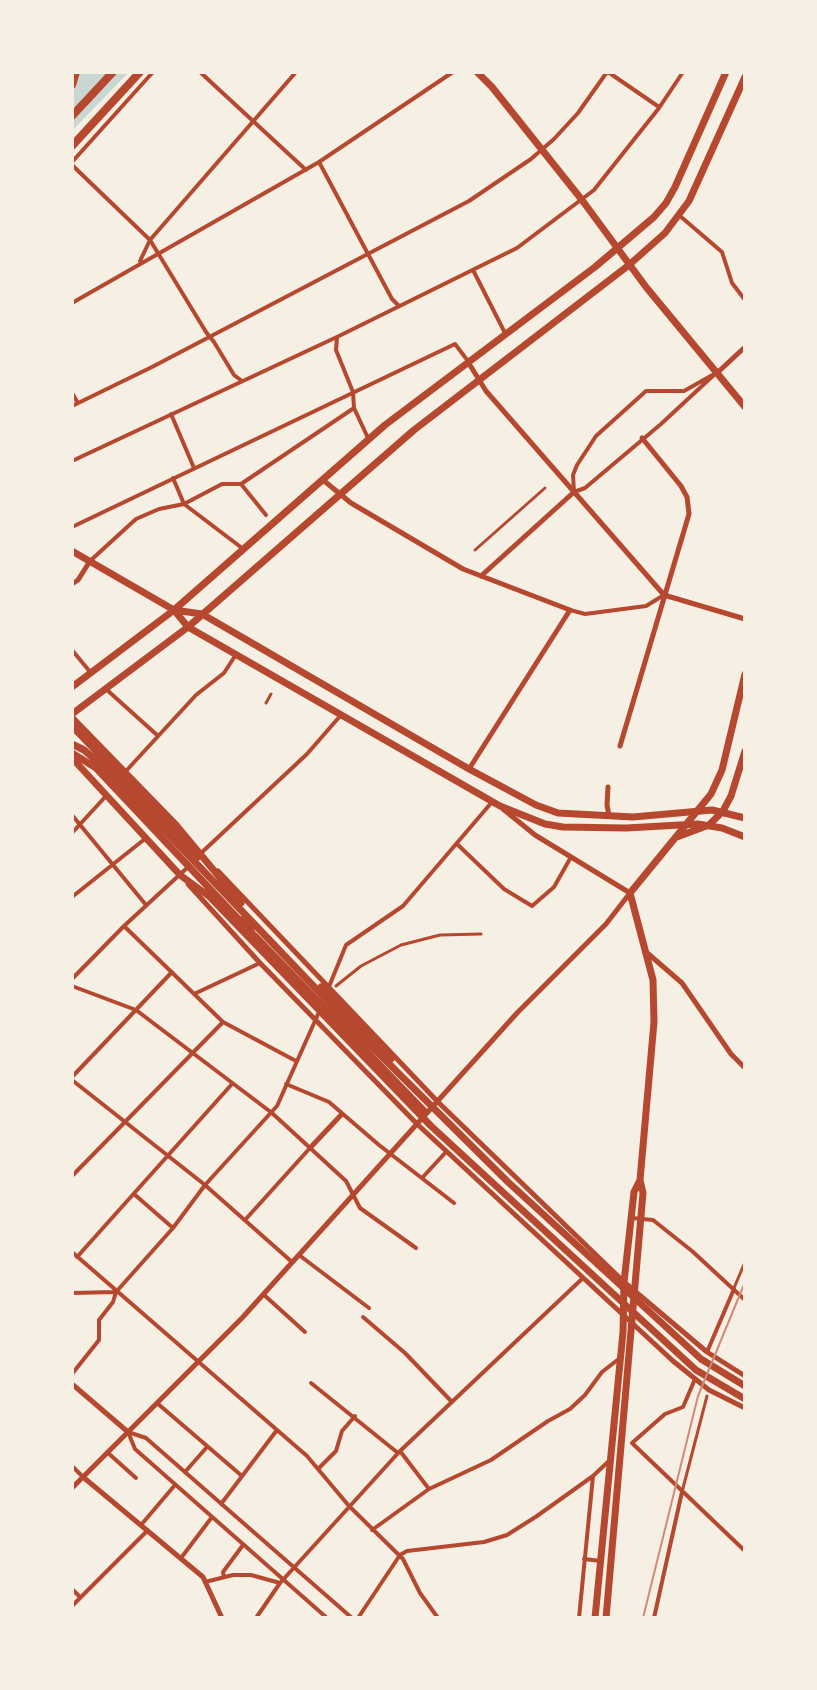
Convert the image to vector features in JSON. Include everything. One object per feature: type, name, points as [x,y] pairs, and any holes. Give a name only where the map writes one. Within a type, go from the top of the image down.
[{"type":"highway","points":[[72,85],[76,72]]},
{"type":"highway","points":[[72,116],[113,72]]},
{"type":"highway","points":[[72,146],[140,72]]},
{"type":"main road","points":[[477,72],[542,149],[629,265],[745,407]]},
{"type":"main road","points":[[72,687],[174,610],[368,439],[595,267],[654,217],[666,203],[726,72]]},
{"type":"main road","points":[[492,1183],[428,1128],[269,964],[231,895],[217,877],[76,727],[72,716],[188,627],[414,430],[629,265],[665,233],[680,216],[745,77]]},
{"type":"main road","points":[[72,551],[174,610],[188,627],[496,804],[545,824],[563,827],[709,825],[745,837]]},
{"type":"main road","points":[[174,610],[202,614],[536,805],[558,813],[633,817],[700,810],[723,811],[745,818]]},
{"type":"main road","points":[[595,1618],[620,1358],[624,1282],[643,1193],[640,1180],[654,1006],[653,980],[630,893],[711,794],[722,770],[745,674]]},
{"type":"main road","points":[[76,727],[82,711],[108,687]]},
{"type":"main road","points":[[76,727],[201,853],[245,908],[508,1182]]},
{"type":"main road","points":[[72,744],[107,770],[366,1041],[508,1182],[701,1359],[745,1386]]},
{"type":"main road","points":[[675,838],[709,825],[723,811],[745,751]]},
{"type":"main road","points":[[72,756],[96,768],[475,1161],[492,1183]]},
{"type":"main road","points":[[72,756],[180,875],[210,897],[431,1126],[696,1370],[745,1399]]},
{"type":"main road","points":[[606,1618],[631,1322],[636,1218]]},
{"type":"street","points":[[153,72],[72,164],[150,240],[234,375],[242,381]]},
{"type":"street","points":[[200,72],[306,170]]},
{"type":"street","points":[[139,264],[150,240],[296,72]]},
{"type":"street","points":[[72,303],[306,170],[453,72]]},
{"type":"street","points":[[72,406],[469,201],[542,149],[578,113],[608,72],[659,108]]},
{"type":"street","points":[[72,461],[339,336],[517,248],[594,190],[659,108],[683,72]]},
{"type":"street","points":[[319,162],[392,299],[399,306]]},
{"type":"street","points":[[680,216],[722,252],[732,283],[745,300]]},
{"type":"street","points":[[473,270],[505,333]]},
{"type":"street","points":[[339,336],[335,343],[336,350],[353,395],[354,408],[368,439]]},
{"type":"street","points":[[72,527],[455,344],[479,380],[664,595],[745,619]]},
{"type":"street","points":[[481,576],[574,492],[585,488],[745,347]]},
{"type":"street","points":[[574,492],[573,475],[596,436],[646,391],[684,391],[716,373]]},
{"type":"street","points":[[72,393],[78,403]]},
{"type":"street","points":[[72,584],[90,561],[136,519],[159,509],[184,504],[222,484],[241,484],[354,408]]},
{"type":"street","points":[[171,414],[194,468]]},
{"type":"street","points":[[620,746],[688,524],[689,506],[681,486],[642,438]]},
{"type":"street","points":[[173,478],[184,504],[244,549]]},
{"type":"street","points":[[323,480],[339,495],[463,569],[570,610],[585,614],[646,606],[664,595]]},
{"type":"street","points":[[241,484],[266,515]]},
{"type":"street","points":[[475,550],[545,488]]},
{"type":"street","points":[[469,769],[570,610]]},
{"type":"street","points":[[72,650],[91,673]]},
{"type":"street","points":[[124,773],[196,695],[224,673],[237,654]]},
{"type":"street","points":[[108,687],[158,736]]},
{"type":"street","points":[[266,703],[271,694]]},
{"type":"street","points":[[72,979],[307,754],[342,714]]},
{"type":"street","points":[[608,787],[609,816]]},
{"type":"street","points":[[72,833],[106,796]]},
{"type":"street","points":[[72,1374],[99,1340],[99,1320],[113,1302],[116,1292],[173,1228],[205,1185],[272,1113],[332,987],[346,945],[403,906],[496,804],[535,835],[630,893],[606,924],[525,1004],[263,1294],[72,1488]]},
{"type":"street","points":[[72,815],[146,905]]},
{"type":"street","points":[[72,897],[146,838]]},
{"type":"street","points":[[457,844],[504,889],[532,906],[554,887],[572,856]]},
{"type":"street","points":[[201,853],[332,987],[438,1102],[624,1282],[707,1352],[745,1376]]},
{"type":"street","points":[[180,875],[260,963],[446,1152],[695,1379],[709,1390],[745,1408]]},
{"type":"street","points":[[124,926],[223,1022],[297,1062]]},
{"type":"street","points":[[332,987],[361,966],[401,945],[440,935],[481,934]]},
{"type":"street","points":[[644,950],[682,983],[731,1054],[745,1068]]},
{"type":"street","points":[[194,994],[260,963]]},
{"type":"street","points":[[172,972],[72,1078],[205,1185],[292,1262]]},
{"type":"street","points":[[72,986],[136,1010],[272,1113],[346,1181],[360,1208],[416,1248]]},
{"type":"street","points":[[72,1176],[223,1022]]},
{"type":"street","points":[[77,1257],[232,1084]]},
{"type":"street","points":[[286,1084],[329,1102],[341,1115],[454,1203]]},
{"type":"street","points":[[245,1220],[341,1115]]},
{"type":"street","points":[[422,1178],[446,1152]]},
{"type":"street","points":[[134,1194],[173,1228]]},
{"type":"street","points":[[636,1218],[653,1220],[745,1300]]},
{"type":"street","points":[[72,1252],[319,1468],[349,1506],[400,1555],[420,1593],[438,1618]]},
{"type":"street","points":[[299,1255],[369,1308]]},
{"type":"street","points":[[707,1352],[745,1262]]},
{"type":"street","points":[[256,1618],[293,1568],[399,1452],[583,1278]]},
{"type":"street","points":[[72,1293],[116,1292]]},
{"type":"street","points":[[263,1294],[305,1332]]},
{"type":"street","points":[[363,1317],[405,1353],[452,1402]]},
{"type":"street","points":[[372,1530],[429,1489],[514,1446],[570,1409],[602,1372],[620,1358]]},
{"type":"street","points":[[632,1443],[665,1414],[683,1407],[695,1379]]},
{"type":"street","points":[[311,1383],[399,1452],[429,1489]]},
{"type":"street","points":[[72,1384],[128,1432],[146,1438],[352,1618]]},
{"type":"street","points":[[654,1618],[707,1396]]},
{"type":"street","points":[[157,1403],[242,1476]]},
{"type":"street","points":[[319,1468],[336,1451],[342,1431],[355,1416]]},
{"type":"street","points":[[221,1504],[277,1430]]},
{"type":"street","points":[[128,1432],[135,1449],[327,1618]]},
{"type":"street","points":[[612,1441],[632,1443],[745,1551]]},
{"type":"street","points":[[184,1472],[207,1447]]},
{"type":"street","points":[[107,1452],[136,1478]]},
{"type":"street","points":[[358,1618],[400,1555],[407,1551],[484,1542],[507,1535],[593,1476],[611,1459]]},
{"type":"street","points":[[72,1466],[205,1582],[222,1618]]},
{"type":"street","points":[[579,1618],[593,1476]]},
{"type":"street","points":[[141,1525],[175,1485]]},
{"type":"street","points":[[181,1558],[212,1517]]},
{"type":"street","points":[[72,1606],[147,1530]]},
{"type":"street","points":[[224,1577],[223,1572],[243,1545]]},
{"type":"street","points":[[584,1559],[601,1561]]},
{"type":"street","points":[[205,1582],[251,1575],[282,1581]]},
{"type":"street","points":[[72,1589],[80,1597]]},
{"type":"shaded area","points":[[72,72],[129,72],[72,131]]},
{"type":"railway","points":[[643,1618],[698,1396],[745,1282]]}]
